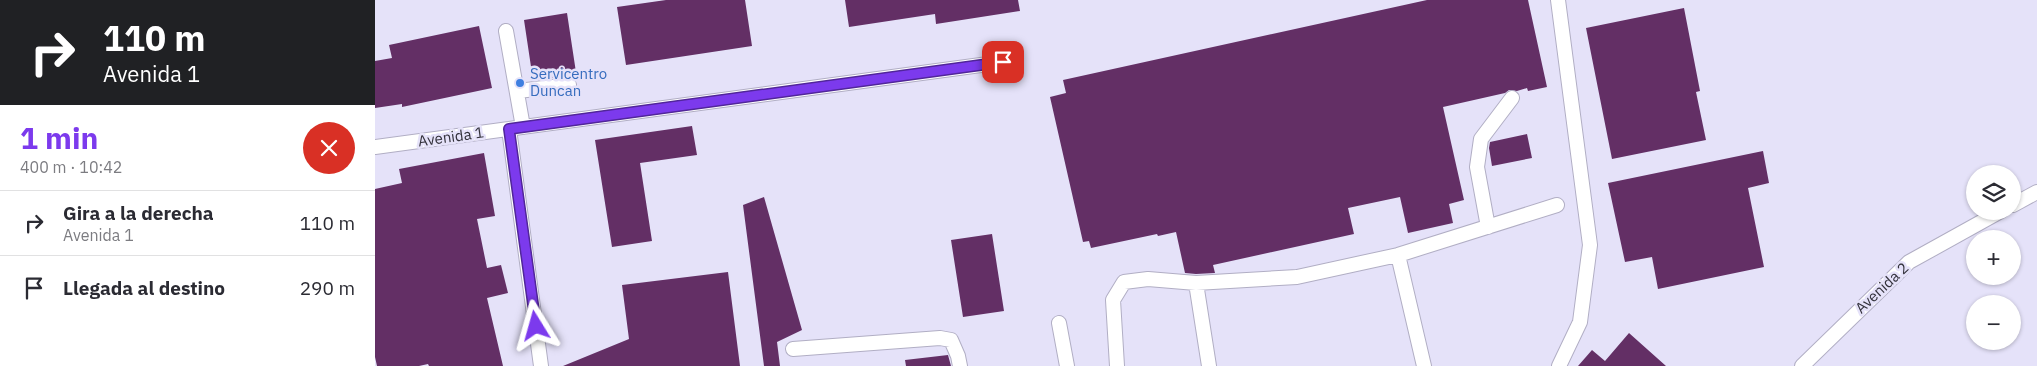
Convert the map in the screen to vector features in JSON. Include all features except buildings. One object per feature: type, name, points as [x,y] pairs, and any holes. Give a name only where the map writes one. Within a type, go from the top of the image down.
[{"type":"street","points":[[1558,0],[1590,245],[1580,322],[1559,366]]},
{"type":"street","points":[[506,31],[518,91],[516,128],[541,366]]},
{"type":"street","name":"Avenida 1","points":[[375,147],[1003,62]]},
{"type":"street","points":[[518,91],[569,85]]},
{"type":"street","points":[[1488,227],[1477,167],[1481,139],[1513,98]]},
{"type":"street","points":[[2021,201],[2037,192]]},
{"type":"street","points":[[1117,366],[1113,300],[1124,282],[1148,279],[1196,283],[1297,277],[1398,255],[1557,205]]},
{"type":"street","name":"Avenida 2","points":[[1802,366],[1909,262],[1985,220]]},
{"type":"street","points":[[1398,255],[1424,366]]},
{"type":"street","points":[[1196,283],[1209,366]]},
{"type":"street","points":[[1059,323],[1067,366]]},
{"type":"street","points":[[793,349],[940,338],[951,340],[960,366]]},
{"type":"place","name":"Servicentro Duncan","points":[[520,83]]},
{"type":"route","points":[[536,326],[509,129],[1003,62]]}]
